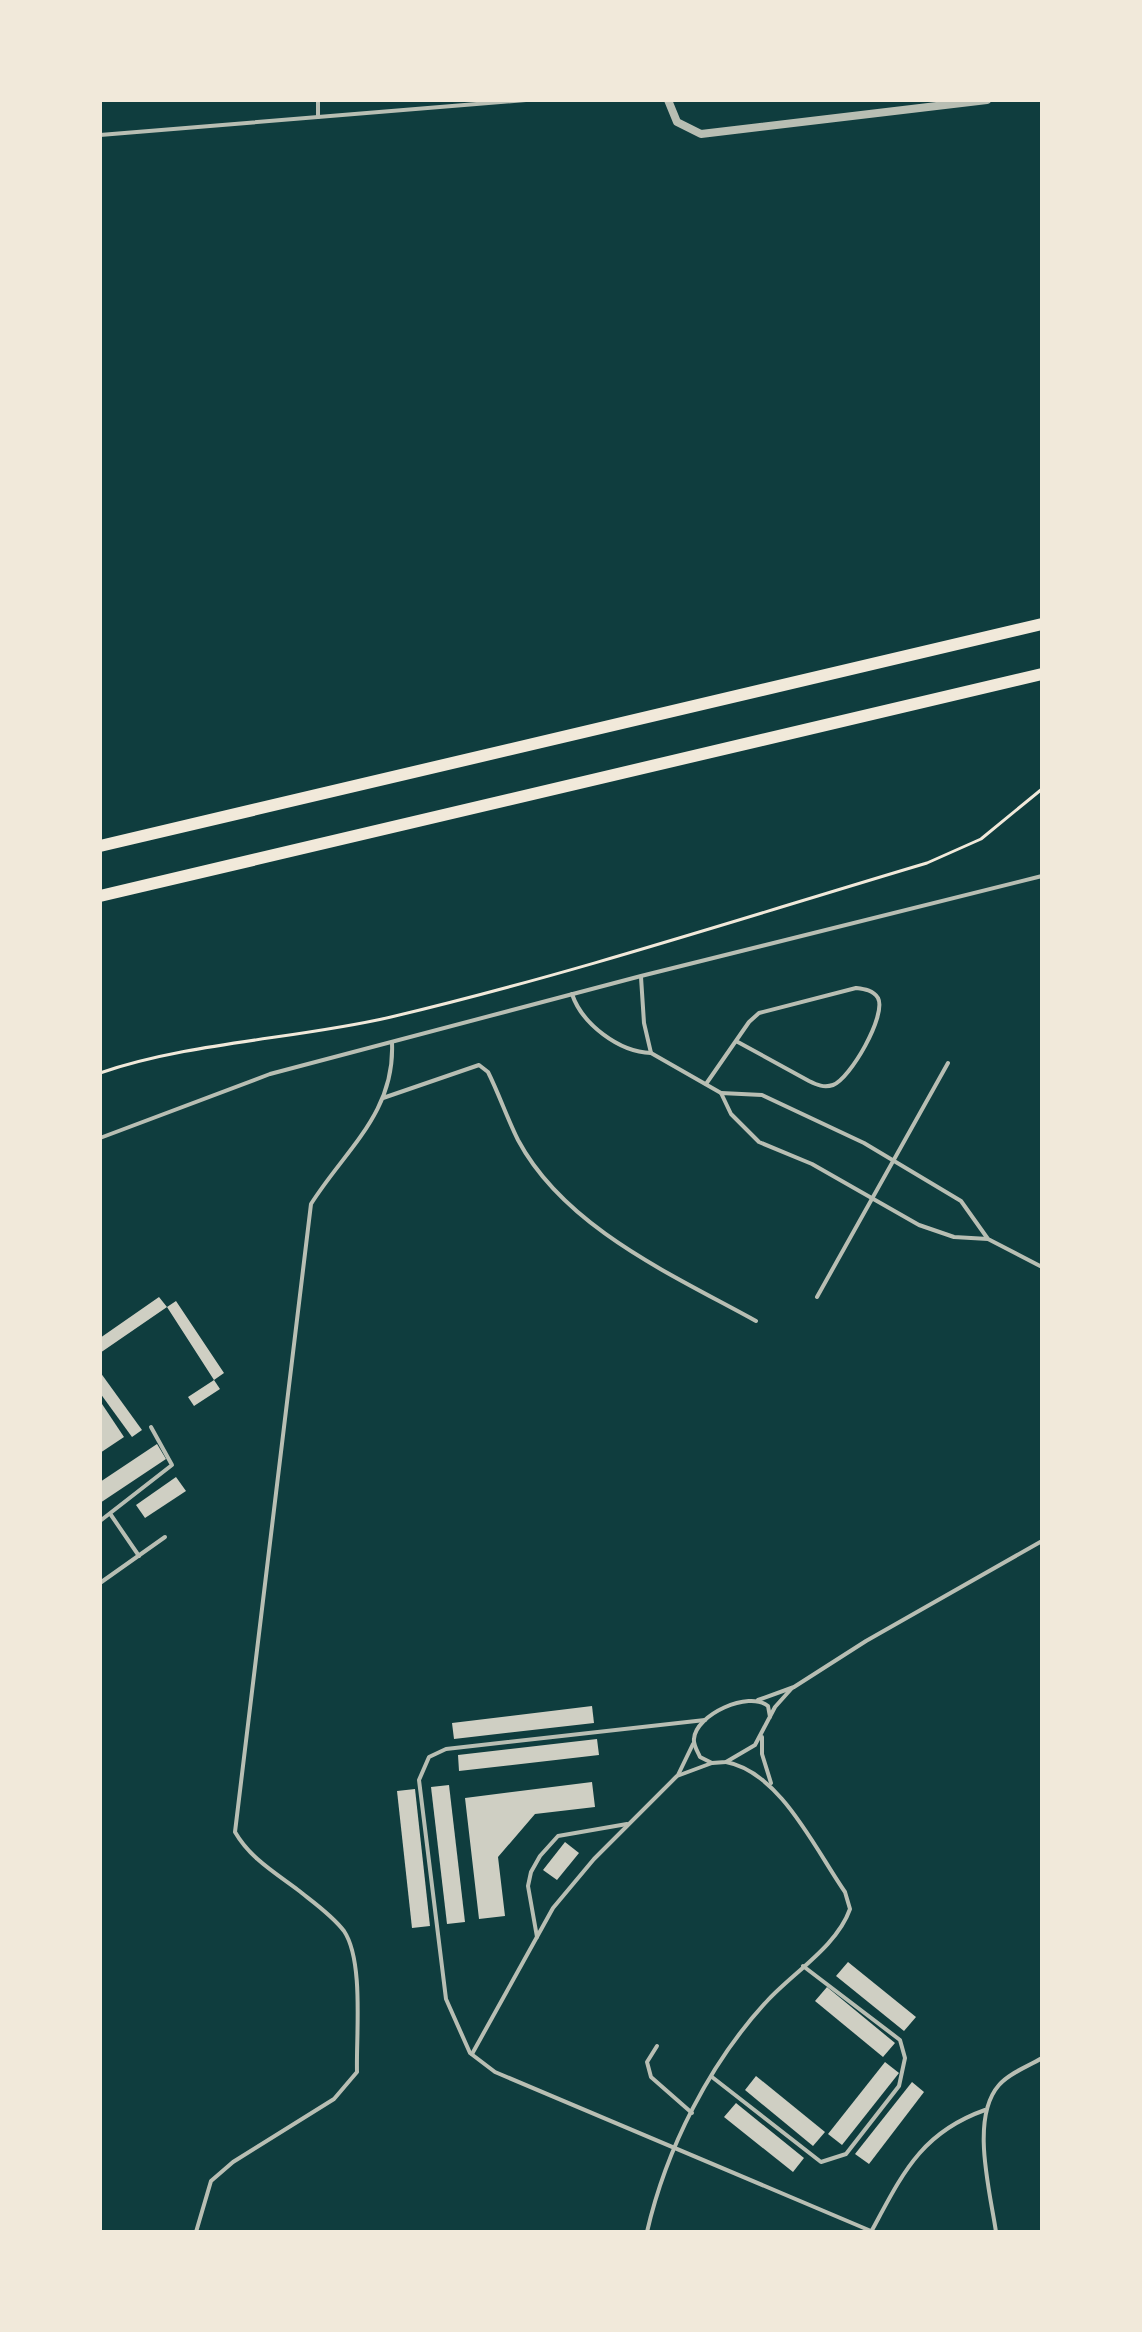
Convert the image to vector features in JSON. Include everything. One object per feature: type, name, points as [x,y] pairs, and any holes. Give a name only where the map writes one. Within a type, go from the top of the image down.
[{"type":"highway","points":[[100,846],[1042,624]]},
{"type":"highway","points":[[100,896],[1042,674]]},
{"type":"street","points":[[668,100],[677,122],[701,134],[987,100]]},
{"type":"lane","points":[[318,100],[318,117]]},
{"type":"lane","points":[[100,135],[526,100]]},
{"type":"lane","points":[[100,1138],[270,1074],[641,976],[1042,876]]},
{"type":"lane","points":[[641,976],[644,1023],[651,1053]]},
{"type":"lane","points":[[706,1084],[736,1041],[759,1013],[856,988],[870,990],[877,997],[880,1007],[878,1020],[846,1077],[834,1085],[821,1086],[809,1081],[736,1041]]},
{"type":"lane","points":[[572,994],[583,1020],[639,1053],[651,1053],[721,1093],[762,1095],[894,1159],[961,1201],[988,1239]]},
{"type":"lane","points":[[196,2232],[211,2181],[233,2162],[334,2099],[357,2072],[355,1973],[353,1954],[344,1932],[323,1910],[250,1855],[235,1832],[311,1204],[372,1125],[383,1098],[392,1043]]},
{"type":"lane","points":[[817,1297],[948,1063]]},
{"type":"lane","points":[[383,1098],[479,1065],[488,1072],[519,1141],[553,1188],[624,1248],[756,1321]]},
{"type":"lane","points":[[721,1093],[731,1114],[759,1142],[812,1164],[919,1225],[954,1237],[988,1239],[1042,1267]]},
{"type":"lane","points":[[100,1521],[172,1465],[151,1427]]},
{"type":"lane","points":[[111,1515],[139,1556]]},
{"type":"lane","points":[[100,1583],[165,1537]]},
{"type":"lane","points":[[985,2110],[941,2130],[907,2168],[871,2232],[495,2072],[472,2055],[450,2013],[442,1983],[419,1780],[425,1762],[446,1749],[705,1720],[735,1702],[758,1700],[794,1687],[866,1641],[1042,1541]]},
{"type":"lane","points":[[647,2232],[675,2149],[712,2077],[760,2009],[833,1938],[847,1917],[849,1901],[772,1785],[762,1754],[762,1737],[770,1717],[794,1687]]},
{"type":"lane","points":[[758,1700],[768,1706],[770,1717]]},
{"type":"lane","points":[[472,2055],[561,1898],[677,1776],[690,1757],[694,1738],[705,1720]]},
{"type":"lane","points":[[726,1762],[749,1750],[762,1737]]},
{"type":"lane","points":[[694,1738],[700,1757],[712,1763]]},
{"type":"lane","points":[[677,1776],[712,1763],[726,1762],[747,1767],[772,1785]]},
{"type":"lane","points":[[537,1937],[528,1886],[531,1872],[540,1856],[558,1836],[629,1823]]},
{"type":"lane","points":[[712,2077],[821,2162],[846,2154],[899,2086],[904,2049],[900,2040],[803,1966]]},
{"type":"lane","points":[[657,2046],[647,2062],[651,2077],[692,2113]]},
{"type":"lane","points":[[996,2232],[987,2166],[985,2110],[1001,2082],[1042,2058]]},
{"type":"path","points":[[100,1073],[169,1055],[314,1033],[453,1002],[927,863],[981,839],[1042,789]]},
{"type":"building","points":[[159,1297],[167,1307],[100,1353],[100,1338]]},
{"type":"building","points":[[176,1301],[224,1373],[214,1380],[167,1307]]},
{"type":"building","points":[[100,1372],[142,1430],[132,1437],[100,1393]]},
{"type":"building","points":[[214,1380],[220,1389],[194,1406],[188,1397]]},
{"type":"building","points":[[100,1401],[124,1437],[100,1453]]},
{"type":"building","points":[[157,1444],[166,1459],[100,1503],[100,1482]]},
{"type":"building","points":[[176,1477],[186,1491],[145,1518],[136,1505]]},
{"type":"building","points":[[592,1706],[594,1723],[454,1739],[452,1723]]},
{"type":"building","points":[[597,1739],[599,1755],[459,1771],[458,1755]]},
{"type":"building","points":[[592,1782],[595,1807],[535,1814],[498,1857],[505,1916],[479,1919],[465,1798]]},
{"type":"building","points":[[449,1785],[465,1922],[447,1924],[431,1787]]},
{"type":"building","points":[[415,1789],[430,1926],[412,1928],[397,1791]]},
{"type":"building","points":[[565,1842],[579,1853],[557,1880],[543,1870]]},
{"type":"building","points":[[848,1962],[916,2017],[904,2031],[836,1976]]},
{"type":"building","points":[[827,1987],[895,2043],[883,2057],[815,2001]]},
{"type":"building","points":[[885,2062],[899,2073],[842,2145],[828,2134]]},
{"type":"building","points":[[756,2076],[825,2132],[813,2146],[745,2090]]},
{"type":"building","points":[[912,2082],[924,2092],[869,2164],[855,2154]]},
{"type":"building","points":[[736,2103],[804,2158],[793,2172],[724,2117]]}]
